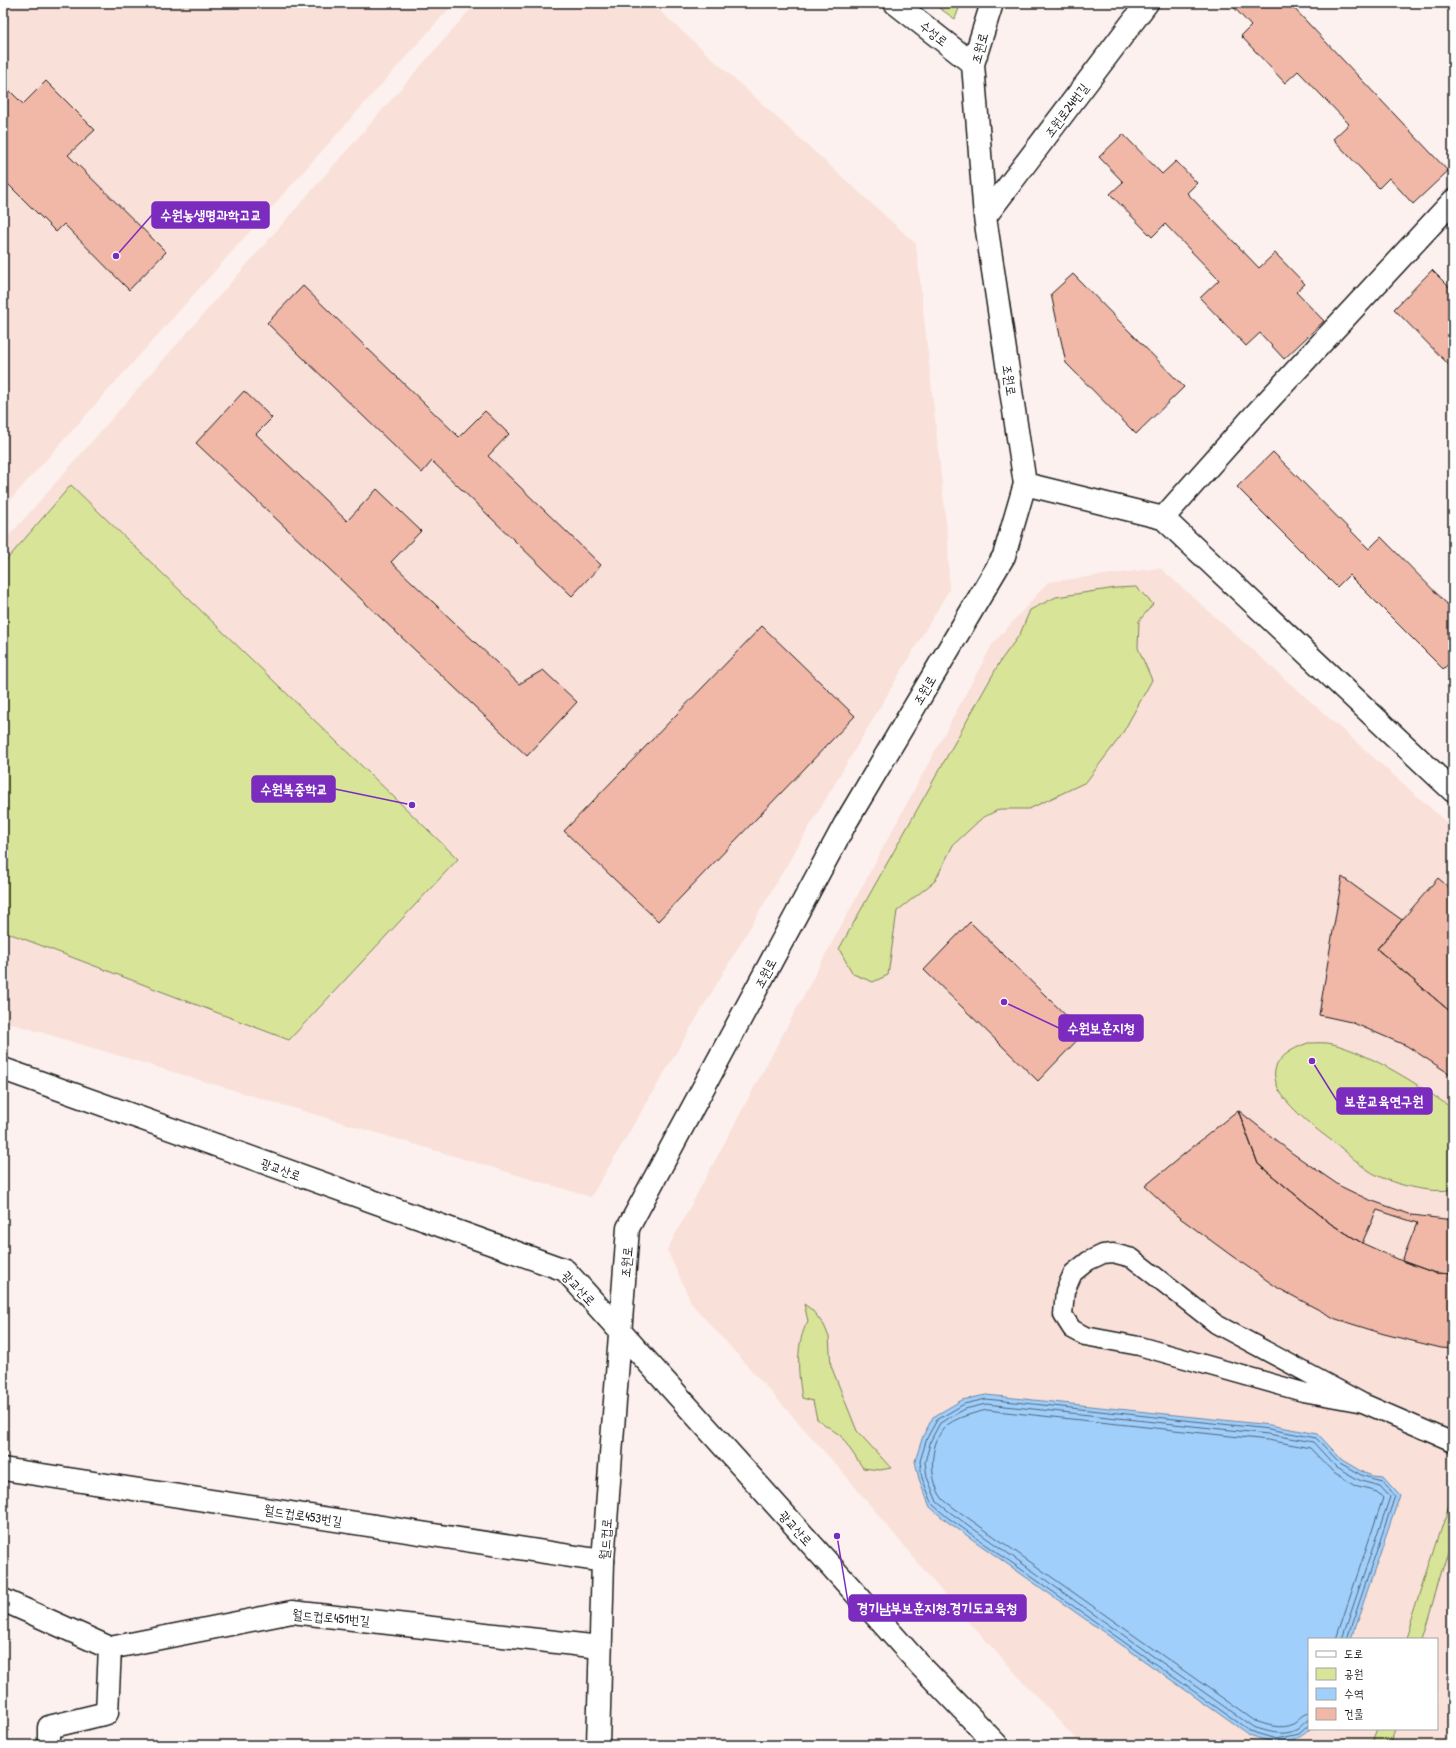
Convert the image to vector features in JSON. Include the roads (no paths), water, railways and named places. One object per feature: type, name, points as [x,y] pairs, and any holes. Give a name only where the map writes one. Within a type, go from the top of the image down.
[{"type":"street","name":"수성로","points":[[895,3],[973,64]]},
{"type":"street","name":"조원로","points":[[620,1333],[628,1228],[845,824],[1004,556],[1025,484],[985,217],[973,64],[992,3]]},
{"type":"street","name":"조원로24번길","points":[[985,217],[1147,3]]},
{"type":"street","points":[[1163,518],[1251,419],[1453,201]]},
{"type":"street","points":[[1025,484],[1163,518],[1453,791]]},
{"type":"street","name":"광교산로","points":[[3,1069],[564,1270],[914,1658],[997,1745]]},
{"type":"street","name":"월드컵로","points":[[598,1745],[603,1561],[620,1333]]},
{"type":"street","name":"월드컵로453번길","points":[[3,1469],[603,1561]]},
{"type":"street","points":[[3,1600],[110,1648],[107,1714],[49,1727],[49,1745]]},
{"type":"street","name":"월드컵로451번길","points":[[110,1648],[292,1612],[600,1647]]},
{"type":"lane","points":[[1363,1403],[1303,1392],[1139,1346],[1085,1336],[1072,1329],[1063,1315],[1065,1291],[1072,1273],[1088,1261],[1108,1253],[1132,1258],[1216,1324],[1363,1403],[1453,1442]]},
{"type":"water","points":[[986,1395],[1270,1425],[1318,1434],[1342,1460],[1364,1473],[1384,1477],[1400,1495],[1351,1638],[1308,1638],[1309,1730],[1296,1739],[1281,1742],[1265,1740],[1249,1735],[945,1520],[930,1507],[919,1479],[915,1461],[923,1436],[933,1417],[962,1400]]},
{"type":"place","name":"수원농생명과학고교","points":[[116,256]]},
{"type":"place","name":"수원북중학교","points":[[412,805]]},
{"type":"place","name":"수원보훈지청","points":[[1004,1002]]},
{"type":"place","name":"보훈교육연구원","points":[[1312,1061]]},
{"type":"place","name":"경기남부보훈지청.경기도교육청","points":[[837,1536]]}]
